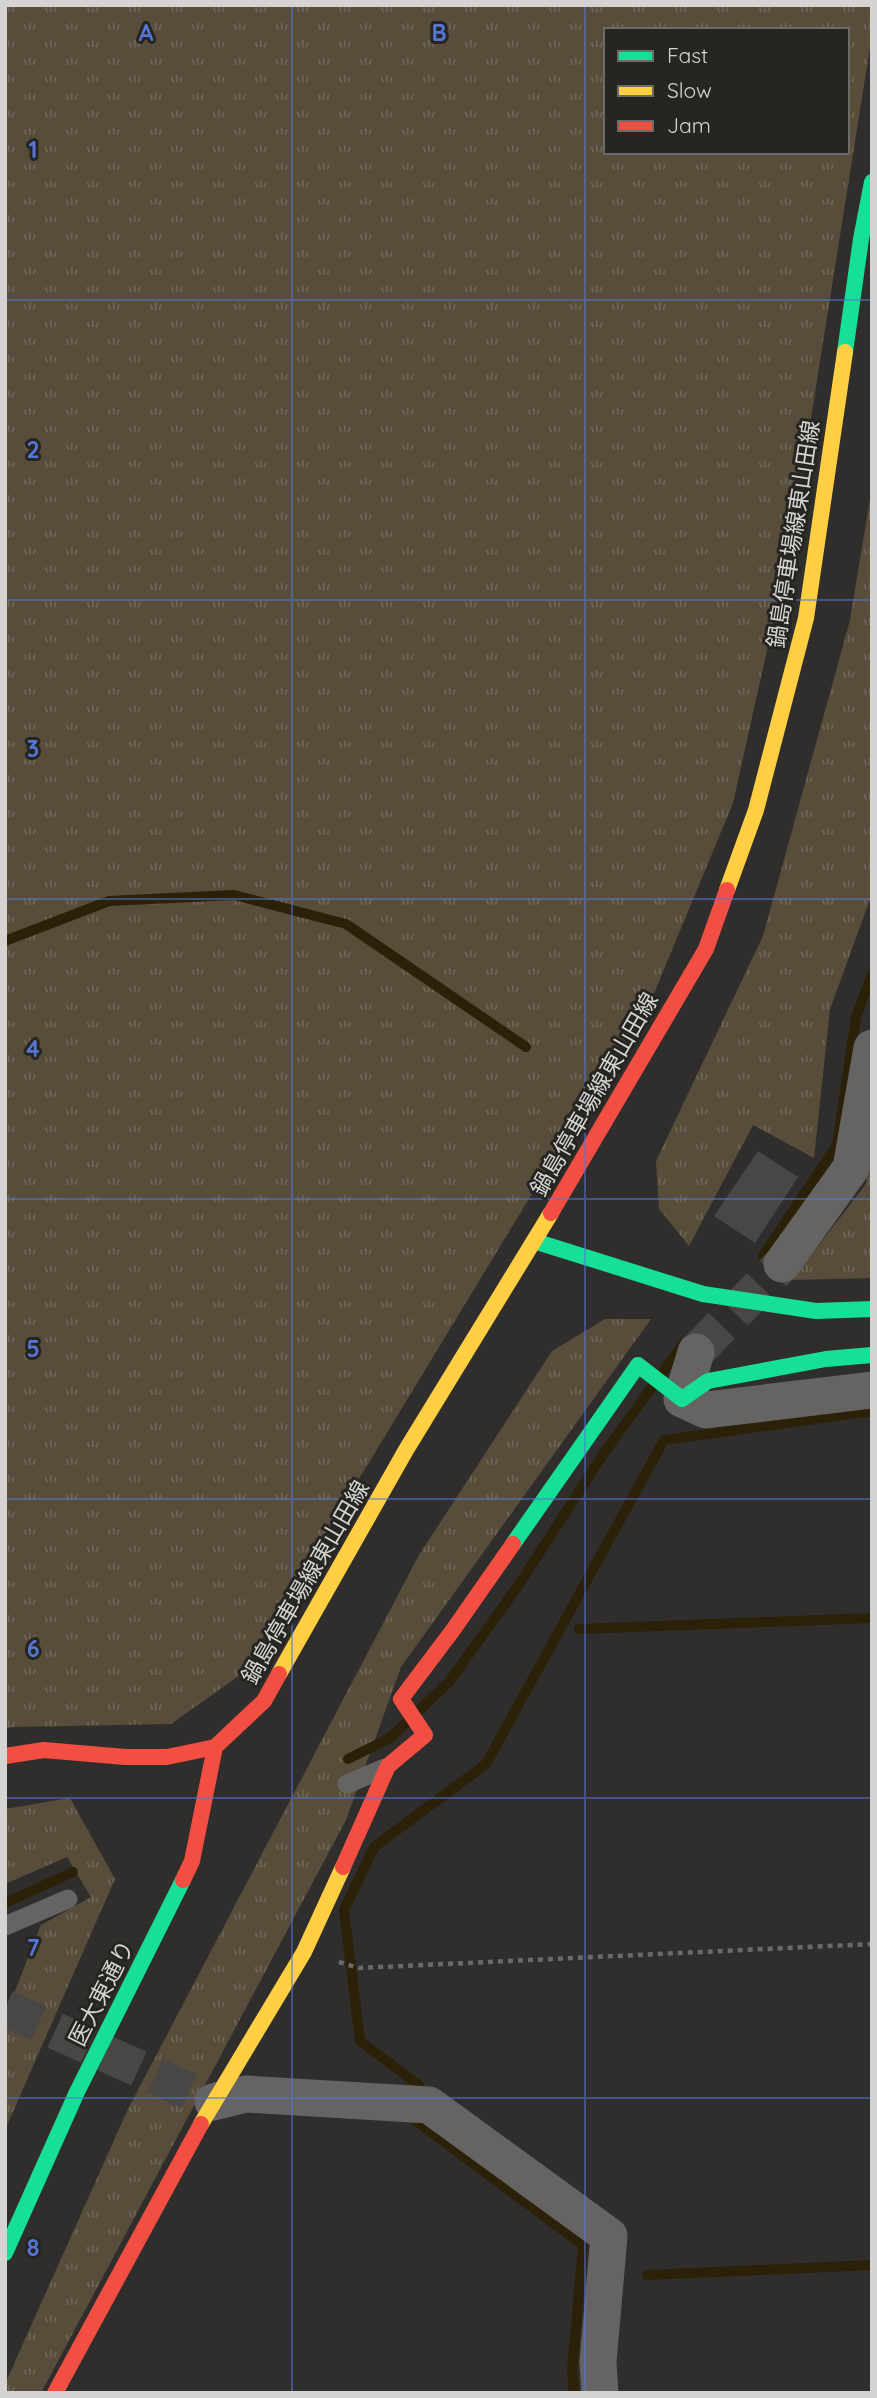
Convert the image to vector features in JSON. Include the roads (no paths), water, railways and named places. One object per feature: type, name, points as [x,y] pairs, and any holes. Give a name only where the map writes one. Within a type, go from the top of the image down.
[{"type":"street","name":"鍋島停車場線東山田線","points":[[215,1747],[264,1701],[406,1450],[534,1241],[706,949],[756,810],[806,618],[861,239],[872,182]]},
{"type":"street","points":[[782,1264],[851,1168],[872,1048]]},
{"type":"street","points":[[534,1241],[703,1294],[816,1311],[872,1309]]},
{"type":"street","points":[[677,1395],[696,1352]]},
{"type":"street","points":[[677,1395],[708,1381],[826,1359],[872,1355]]},
{"type":"street","points":[[55,2393],[213,2102],[304,1952],[388,1766],[425,1735],[401,1699],[453,1630],[638,1365],[677,1395],[706,1409],[872,1390]]},
{"type":"street","points":[[5,1756],[44,1750],[125,1757],[167,1757],[215,1747]]},
{"type":"street","name":"医大東通り","points":[[5,2253],[77,2092],[192,1860],[215,1747]]},
{"type":"street","points":[[213,2102],[246,2094],[429,2105],[609,2236],[598,2362],[600,2393]]},
{"type":"lane","points":[[347,1784],[388,1766]]},
{"type":"lane","points":[[5,1926],[68,1899]]},
{"type":"waterway","points":[[5,941],[109,901],[234,895],[346,924],[526,1047]]},
{"type":"waterway","points":[[763,1256],[837,1145],[856,1017],[872,974]]},
{"type":"waterway","points":[[348,1759],[390,1738],[449,1682],[518,1586],[604,1453],[684,1343]]},
{"type":"waterway","points":[[419,2085],[360,2041],[344,1910],[374,1847],[486,1764],[664,1440],[872,1411]]},
{"type":"waterway","points":[[579,1629],[872,1618]]},
{"type":"waterway","points":[[5,1903],[73,1872]]},
{"type":"waterway","points":[[416,2121],[583,2245],[572,2372],[574,2393]]},
{"type":"waterway","points":[[647,2275],[872,2265]]},
{"type":"tunnel","points":[[696,1352],[782,1264]]},
{"type":"tunnel","points":[[5,2008],[213,2102]]}]
